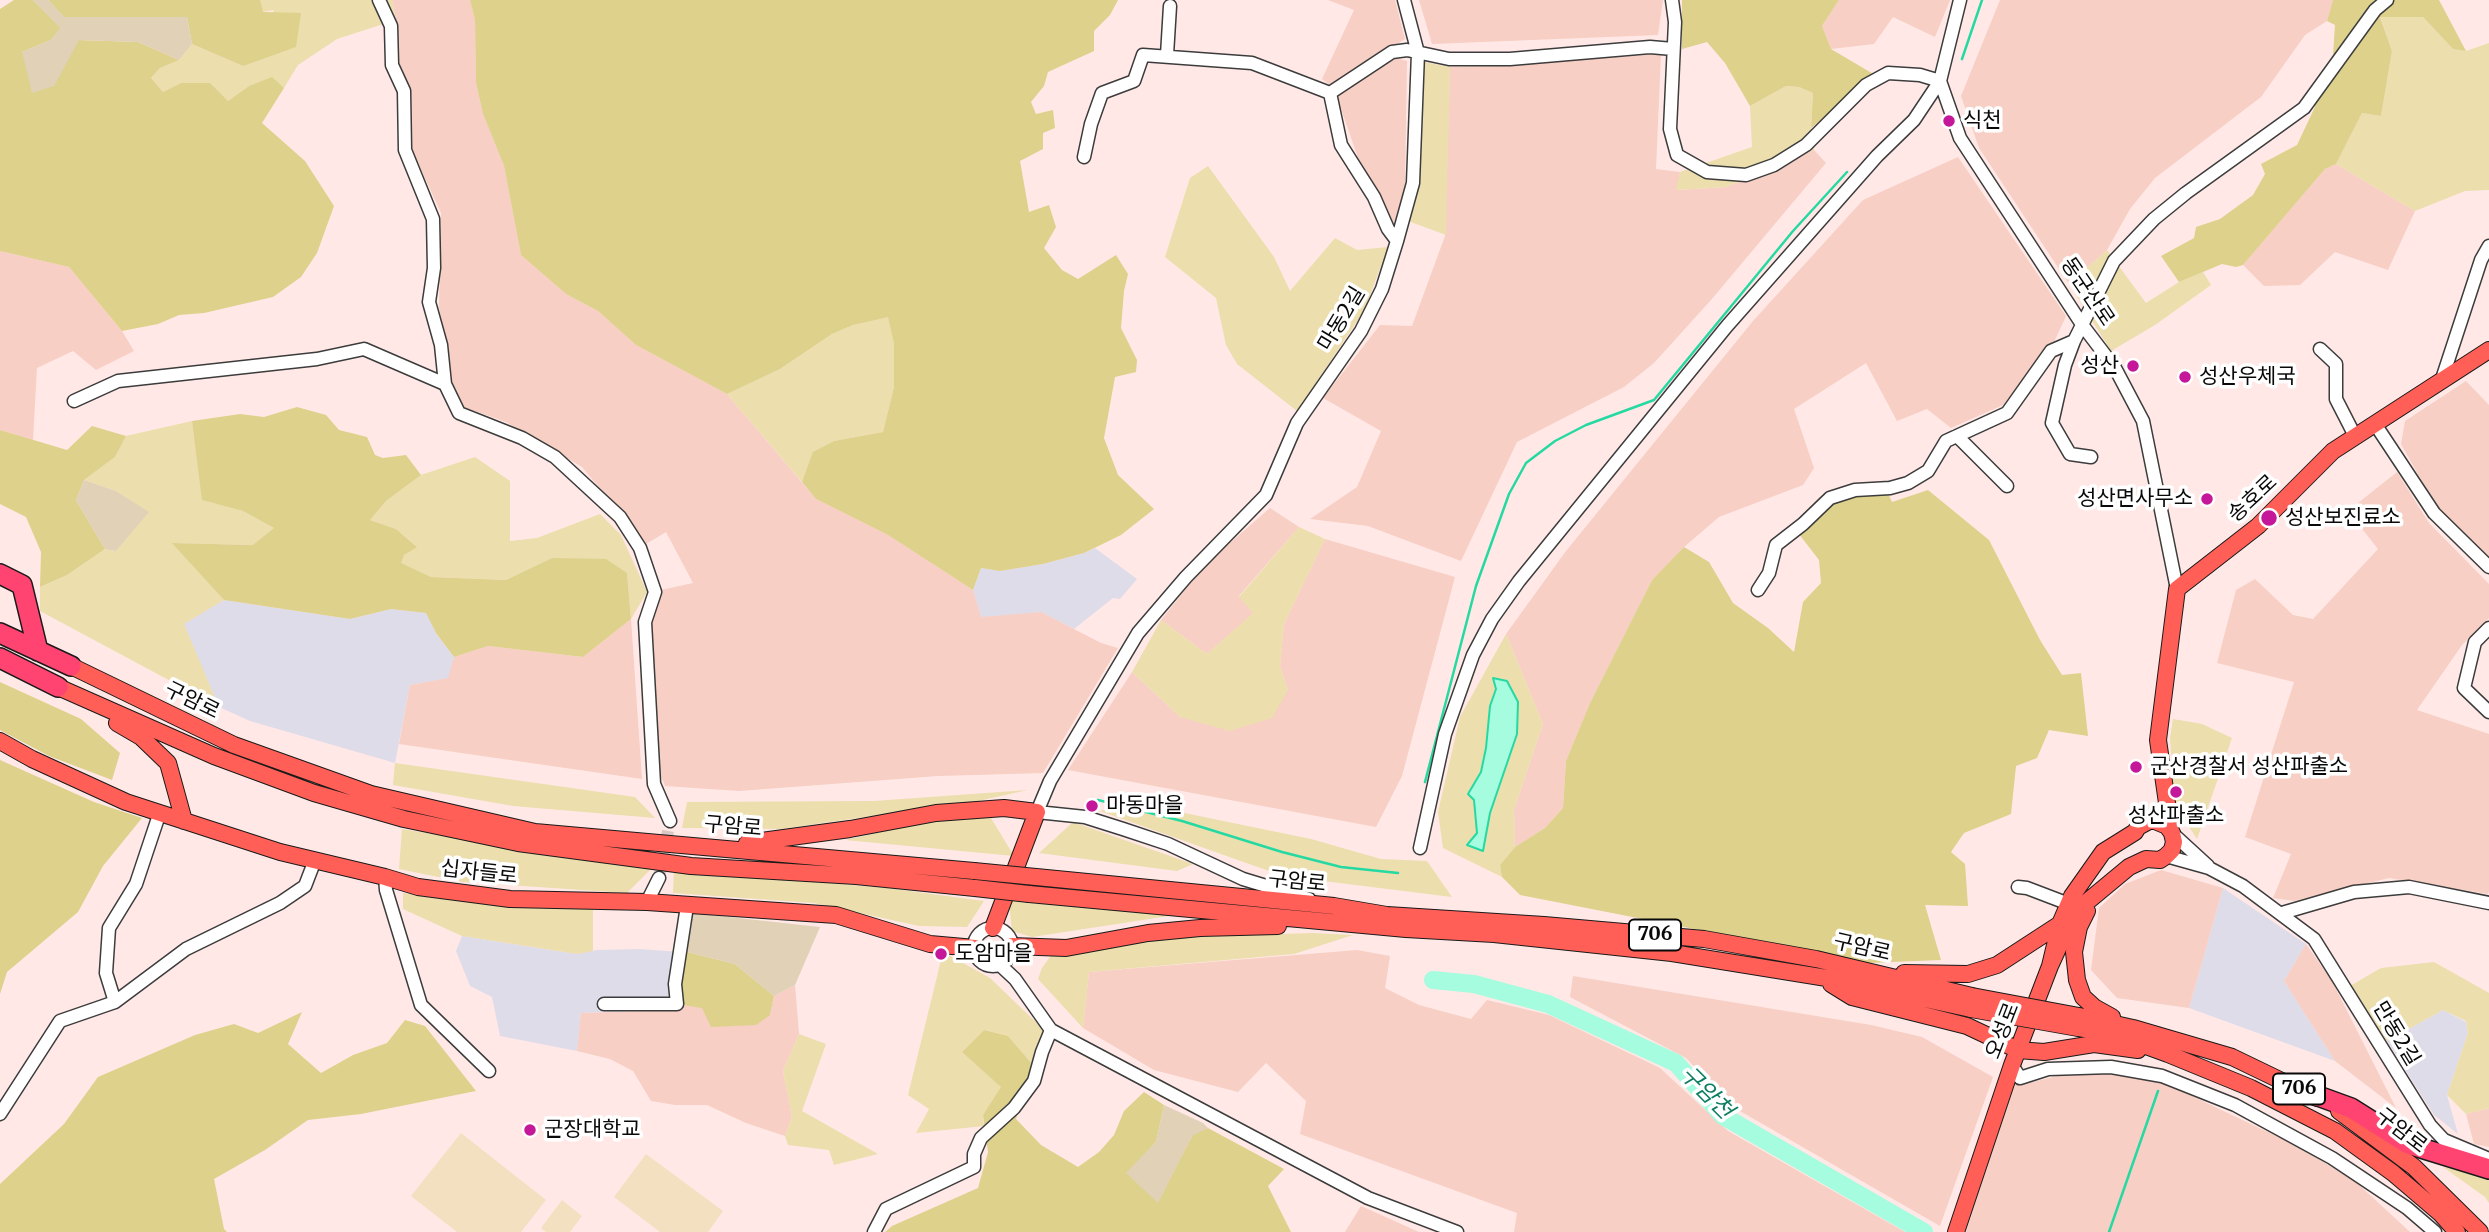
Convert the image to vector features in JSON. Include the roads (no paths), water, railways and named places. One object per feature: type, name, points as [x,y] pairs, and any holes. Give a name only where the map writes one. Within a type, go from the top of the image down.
[{"type":"highway","points":[[0,574],[22,585],[38,651]]},
{"type":"highway","points":[[0,633],[71,666]]},
{"type":"highway","points":[[0,658],[58,687]]},
{"type":"highway","points":[[2307,1092],[2351,1108],[2408,1144],[2489,1169]]},
{"type":"main road","name":"송호로","points":[[2177,589],[2258,526],[2333,451],[2489,350]]},
{"type":"main road","name":"동군산로","points":[[2172,832],[2158,740],[2177,589]]},
{"type":"main road","name":"구암로","points":[[71,666],[234,745],[370,794],[535,832],[1334,906],[1387,915],[1704,939],[1881,974],[1971,1002]]},
{"type":"main road","points":[[58,687],[141,737],[168,763],[184,821]]},
{"type":"main road","name":"구암로","points":[[58,687],[214,756],[314,793],[404,819],[518,843],[678,864],[856,876],[1672,953],[2079,1022],[2133,1028],[2232,1057],[2307,1092],[2347,1115],[2414,1167],[2480,1232]]},
{"type":"main road","name":"십자들로","points":[[0,741],[32,760],[126,802],[280,852],[418,887],[510,899],[646,902],[836,915],[930,944],[975,948]]},
{"type":"main road","points":[[2149,821],[2165,789]]},
{"type":"main road","points":[[717,847],[936,814],[1004,808],[1037,812],[993,928]]},
{"type":"main road","points":[[2050,966],[2071,920],[2082,906],[2129,866],[2146,859],[2160,860],[2172,850],[2172,832],[2162,822],[2149,821],[2135,832],[2136,851],[2146,859]]},
{"type":"main road","points":[[2129,866],[2103,852],[2135,832]]},
{"type":"main road","name":"오성로","points":[[1956,1232],[2015,1057],[2050,966],[2060,924],[2084,876],[2103,852]]},
{"type":"main road","points":[[2109,883],[2090,905],[2079,927],[2074,952],[2075,969],[2083,997],[2094,1007],[2133,1028]]},
{"type":"main road","points":[[1881,974],[1968,974],[1997,965],[2060,924]]},
{"type":"main road","name":"706","points":[[1012,946],[1066,948],[1148,933],[1200,928],[1267,926],[1406,929]]},
{"type":"main road","points":[[1822,978],[1852,997],[1967,1026],[2015,1057],[2094,1044],[2168,1054]]},
{"type":"main road","name":"구암로","points":[[2079,1022],[2251,1088],[2335,1130],[2393,1173],[2441,1214],[2457,1232]]},
{"type":"street","points":[[379,0],[391,26],[392,65],[404,91],[405,150],[433,219],[434,268],[429,302],[441,345],[444,384],[459,413],[523,439],[555,457],[620,517],[640,548],[655,592],[645,622],[653,784],[670,821]]},
{"type":"street","name":"마동2길","points":[[1037,812],[1050,781],[1138,633],[1194,568],[1266,495],[1297,423],[1360,331],[1377,299],[1398,241],[1413,183],[1418,53],[1404,0]]},
{"type":"street","points":[[1672,0],[1670,129],[1677,155],[1707,172],[1746,175],[1774,165],[1805,145],[1866,85],[1888,73],[1920,75],[1940,81]]},
{"type":"street","points":[[1419,848],[1445,734],[1457,696],[1473,655],[1492,619],[1519,581],[1727,326],[1877,156],[1914,120],[1940,81],[1960,0]]},
{"type":"street","points":[[2091,457],[2070,454],[2052,423],[2065,365],[2074,341],[2114,261],[2154,219],[2175,202],[2304,108],[2375,10],[2387,0]]},
{"type":"street","points":[[1167,55],[1170,6]]},
{"type":"street","points":[[1331,93],[1392,52],[1407,50],[1448,59],[1510,59],[1650,47],[1673,49]]},
{"type":"street","points":[[1084,158],[1091,124],[1102,93],[1134,81],[1143,55],[1252,62],[1331,93]]},
{"type":"street","name":"동군산로","points":[[1940,81],[1960,138],[2083,326],[2115,368],[2143,421],[2177,589]]},
{"type":"street","points":[[1331,93],[1341,145],[1374,197],[1388,229],[1398,241]]},
{"type":"street","points":[[2441,383],[2481,260],[2489,246]]},
{"type":"street","points":[[1758,590],[1769,573],[1776,545],[1830,498],[1855,490],[1890,488],[1908,483],[1928,471],[1946,441],[2007,413],[2051,351],[2074,341]]},
{"type":"street","points":[[74,401],[118,381],[317,359],[364,349],[444,384]]},
{"type":"street","points":[[2320,349],[2336,364],[2336,399],[2356,436]]},
{"type":"street","points":[[2375,424],[2434,513],[2489,567]]},
{"type":"street","points":[[1957,436],[2007,486]]},
{"type":"street","points":[[2489,628],[2475,642],[2464,688],[2489,712]]},
{"type":"street","points":[[115,1002],[106,973],[109,928],[135,884],[160,812]]},
{"type":"street","name":"706","points":[[1037,812],[1085,817],[1168,844],[1243,879],[1334,906]]},
{"type":"street","points":[[2172,832],[2210,868]]},
{"type":"street","points":[[2166,856],[2210,868]]},
{"type":"street","points":[[0,1114],[60,1021],[115,1002],[186,949],[280,903],[305,886],[315,860]]},
{"type":"street","name":"만동2길","points":[[2210,868],[2243,886],[2314,939],[2430,1125],[2444,1140],[2489,1159]]},
{"type":"street","points":[[385,877],[386,890],[421,1005],[489,1071]]},
{"type":"street","points":[[646,902],[659,878]]},
{"type":"street","points":[[2018,887],[2069,904]]},
{"type":"street","points":[[2282,913],[2354,892],[2409,887],[2489,903]]},
{"type":"street","points":[[604,1004],[677,1004],[675,984],[687,906]]},
{"type":"street","points":[[993,928],[1008,935],[1012,946],[1009,957],[1000,965],[983,963],[975,948],[982,932],[993,928]]},
{"type":"street","points":[[1000,965],[1015,979],[1051,1030],[1368,1198],[1457,1232]]},
{"type":"street","points":[[874,1232],[886,1209],[974,1167],[974,1154],[981,1138],[1014,1108],[1034,1082],[1051,1030]]},
{"type":"street","points":[[2015,1057],[2020,1078],[2048,1069],[2111,1066],[2162,1076],[2235,1105],[2332,1158],[2407,1208],[2435,1232]]},
{"type":"waterway","points":[[1962,59],[1982,0]]},
{"type":"waterway","points":[[1425,782],[1476,586],[1509,494],[1526,463],[1555,441],[1586,425],[1654,400],[1793,231],[1847,172]]},
{"type":"waterway","points":[[1098,800],[1341,867],[1398,873]]},
{"type":"waterway","name":"구암천","points":[[1433,980],[1474,984],[1548,1004],[1676,1063],[1723,1116],[1924,1232]]},
{"type":"waterway","points":[[2109,1232],[2158,1091]]},
{"type":"tunnel","points":[[659,878],[670,821]]},
{"type":"place","name":"식천","points":[[1949,121]]},
{"type":"place","name":"성산","points":[[2133,366]]},
{"type":"place","name":"성산우체국","points":[[2185,377]]},
{"type":"place","name":"성산면사무소","points":[[2207,499]]},
{"type":"place","name":"성산보진료소","points":[[2269,518]]},
{"type":"place","name":"군산경찰서 성산파출소","points":[[2136,767]]},
{"type":"place","name":"성산파출소","points":[[2176,792]]},
{"type":"place","name":"마동마을","points":[[1092,806]]},
{"type":"place","name":"도암마을","points":[[941,954]]},
{"type":"place","name":"군장대학교","points":[[530,1130]]}]
